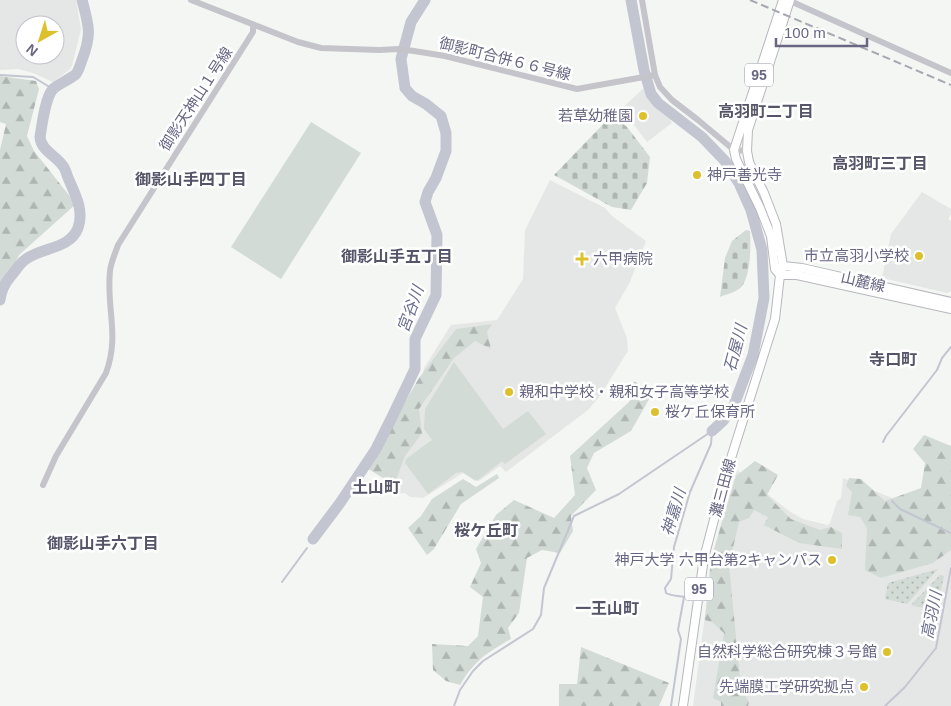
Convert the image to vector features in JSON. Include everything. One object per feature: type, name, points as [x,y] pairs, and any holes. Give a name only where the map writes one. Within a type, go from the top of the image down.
[{"type":"main road","name":"95","points":[[734,150],[788,0]]},
{"type":"main road","name":"灘三田線","points":[[682,706],[704,558],[726,474],[775,319],[779,270],[776,224],[746,151],[748,130],[788,0]]},
{"type":"main road","name":"灘三田線","points":[[734,150],[736,159],[760,208],[771,236],[779,270]]},
{"type":"main road","name":"山麓線","points":[[779,270],[802,268],[951,302]]},
{"type":"main road","name":"山麓線","points":[[779,270],[951,309]]},
{"type":"street","name":"御影町合併６６号線","points":[[191,0],[298,42],[321,48],[409,50],[445,56],[577,89],[655,76]]},
{"type":"street","points":[[642,0],[655,76],[660,87],[672,100],[734,150],[746,151]]},
{"type":"street","points":[[788,0],[951,73]]},
{"type":"street","name":"御影天神山１号線","points":[[43,485],[56,456],[106,373],[111,358],[113,340],[110,272],[118,245],[253,32],[253,25]]},
{"type":"shaded area","points":[[0,0],[76,0],[81,29],[72,66],[69,70],[53,82],[18,69],[0,70]]},
{"type":"shaded area","name":"若草幼稚園","points":[[645,87],[650,98],[666,113],[672,123],[647,142],[628,117],[623,120],[618,112]]},
{"type":"shaded area","name":"親和中学校・親和女子高等学校","points":[[550,180],[605,208],[612,216],[646,241],[630,282],[615,308],[627,338],[628,351],[599,397],[588,410],[506,472],[500,466],[479,481],[475,481],[463,473],[423,498],[410,497],[405,493],[386,493],[395,486],[384,477],[420,387],[424,368],[451,325],[497,320],[523,279],[525,230]]},
{"type":"shaded area","name":"市立高羽小学校","points":[[922,192],[951,209],[948,219],[951,221],[951,291],[947,293],[882,278],[891,234]]},
{"type":"shaded area","name":"神戸大学 六甲台第2キャンパス","points":[[737,470],[789,511],[803,519],[828,525],[830,523],[837,501],[841,498],[843,478],[951,522],[951,706],[693,706],[708,591],[719,530]]},
{"type":"green space","points":[[0,76],[36,81],[39,89],[27,136],[34,151],[76,204],[19,255],[0,298],[0,150],[6,124],[0,122]]},
{"type":"green space","points":[[612,115],[627,127],[650,157],[647,183],[631,210],[612,207],[554,175]]},
{"type":"green space","points":[[311,122],[361,153],[281,279],[231,247]]},
{"type":"green space","points":[[746,230],[750,231],[750,245],[746,279],[743,285],[735,292],[720,297],[725,258],[732,241]]},
{"type":"green space","points":[[492,324],[487,332],[491,349],[475,341],[454,358],[419,409],[422,433],[405,456],[394,485],[367,468],[419,378],[456,329]]},
{"type":"green space","points":[[454,362],[503,429],[528,411],[546,434],[505,464],[502,461],[478,480],[462,472],[456,473],[428,494],[405,463],[406,459],[432,440],[424,429],[425,409]]},
{"type":"green space","points":[[634,381],[652,394],[631,431],[594,453],[587,468],[596,490],[571,516],[573,531],[560,553],[542,550],[527,558],[519,613],[508,628],[511,639],[482,658],[460,685],[446,681],[433,670],[432,644],[468,646],[478,636],[483,597],[470,587],[481,563],[476,549],[496,515],[514,500],[554,518],[575,495],[570,456],[629,402]]},
{"type":"green space","points":[[924,435],[951,446],[951,550],[933,563],[881,578],[865,570],[867,528],[860,517],[848,515],[852,492],[846,486],[849,478],[861,479],[885,501],[921,488],[925,463],[913,449]]},
{"type":"green space","points":[[755,461],[778,475],[767,495],[791,519],[820,530],[831,527],[842,533],[842,549],[799,543],[764,525],[768,517],[754,510],[749,518],[739,522],[729,565],[741,688],[749,702],[748,706],[721,706],[721,702],[713,698],[724,633],[712,622],[705,620],[711,559],[736,476]]},
{"type":"green space","points":[[497,474],[499,478],[461,504],[434,549],[427,555],[408,528],[421,516],[432,499],[463,479],[476,487]]},
{"type":"green space","points":[[938,569],[907,604],[885,599],[888,583]]},
{"type":"green space","points":[[940,575],[944,576],[938,603],[929,603],[928,607],[924,608],[911,605]]},
{"type":"green space","points":[[581,647],[669,683],[659,706],[559,706],[559,684],[577,684]]},
{"type":"waterway","points":[[0,300],[5,284],[24,261],[33,255],[69,240],[74,235],[80,222],[77,198],[66,171],[60,162],[43,146],[40,137],[44,112],[50,93],[76,74],[85,51],[88,30],[82,0]]},
{"type":"waterway","name":"宮谷川","points":[[313,539],[376,449],[415,369],[415,339],[436,295],[437,235],[425,202],[446,151],[446,133],[441,116],[412,96],[405,88],[401,59],[411,22],[425,0]]},
{"type":"waterway","name":"石屋川","points":[[631,0],[644,70],[651,94],[658,103],[702,137],[725,161],[739,183],[751,210],[762,250],[764,298],[753,355],[734,405],[723,421],[712,431]]},
{"type":"waterway","points":[[0,75],[33,77],[53,89]]},
{"type":"waterway","name":"高羽川","points":[[883,442],[937,370],[942,358],[951,347]]},
{"type":"waterway","name":"石屋川","points":[[454,706],[460,690],[473,671],[483,661],[533,629],[541,615],[544,588],[574,516],[619,494],[712,431]]},
{"type":"waterway","name":"神嘉川","points":[[671,706],[681,639],[678,630],[684,597],[668,594],[665,588],[671,579],[674,547],[690,492],[711,444],[712,431]]},
{"type":"waterway","name":"高羽川","points":[[892,501],[900,509],[951,533]]},
{"type":"waterway","name":"宮谷川","points":[[282,582],[307,548]]},
{"type":"waterway","name":"高羽川","points":[[885,706],[905,687],[936,648],[951,568]]},
{"type":"railway","points":[[750,0],[951,85]]},
{"type":"place","name":"若草幼稚園","points":[[643,116]]},
{"type":"place","name":"神戸善光寺","points":[[697,175]]},
{"type":"place","name":"市立高羽小学校","points":[[919,256]]},
{"type":"place","name":"六甲病院","points":[[582,259]]},
{"type":"place","name":"親和中学校・親和女子高等学校","points":[[509,392]]},
{"type":"place","name":"桜ケ丘保育所","points":[[655,412]]},
{"type":"place","name":"神戸大学 六甲台第2キャンパス","points":[[832,560]]},
{"type":"place","name":"自然科学総合研究棟３号館","points":[[887,652]]},
{"type":"place","name":"先端膜工学研究拠点","points":[[864,687]]},
{"type":"district","name":"高羽町二丁目","points":[[766,111]]},
{"type":"district","name":"高羽町三丁目","points":[[880,163]]},
{"type":"district","name":"御影山手四丁目","points":[[191,179]]},
{"type":"district","name":"御影山手五丁目","points":[[397,256]]},
{"type":"district","name":"寺口町","points":[[893,359]]},
{"type":"district","name":"土山町","points":[[376,487]]},
{"type":"district","name":"桜ケ丘町","points":[[486,530]]},
{"type":"district","name":"御影山手六丁目","points":[[103,543]]},
{"type":"district","name":"一王山町","points":[[607,608]]}]
